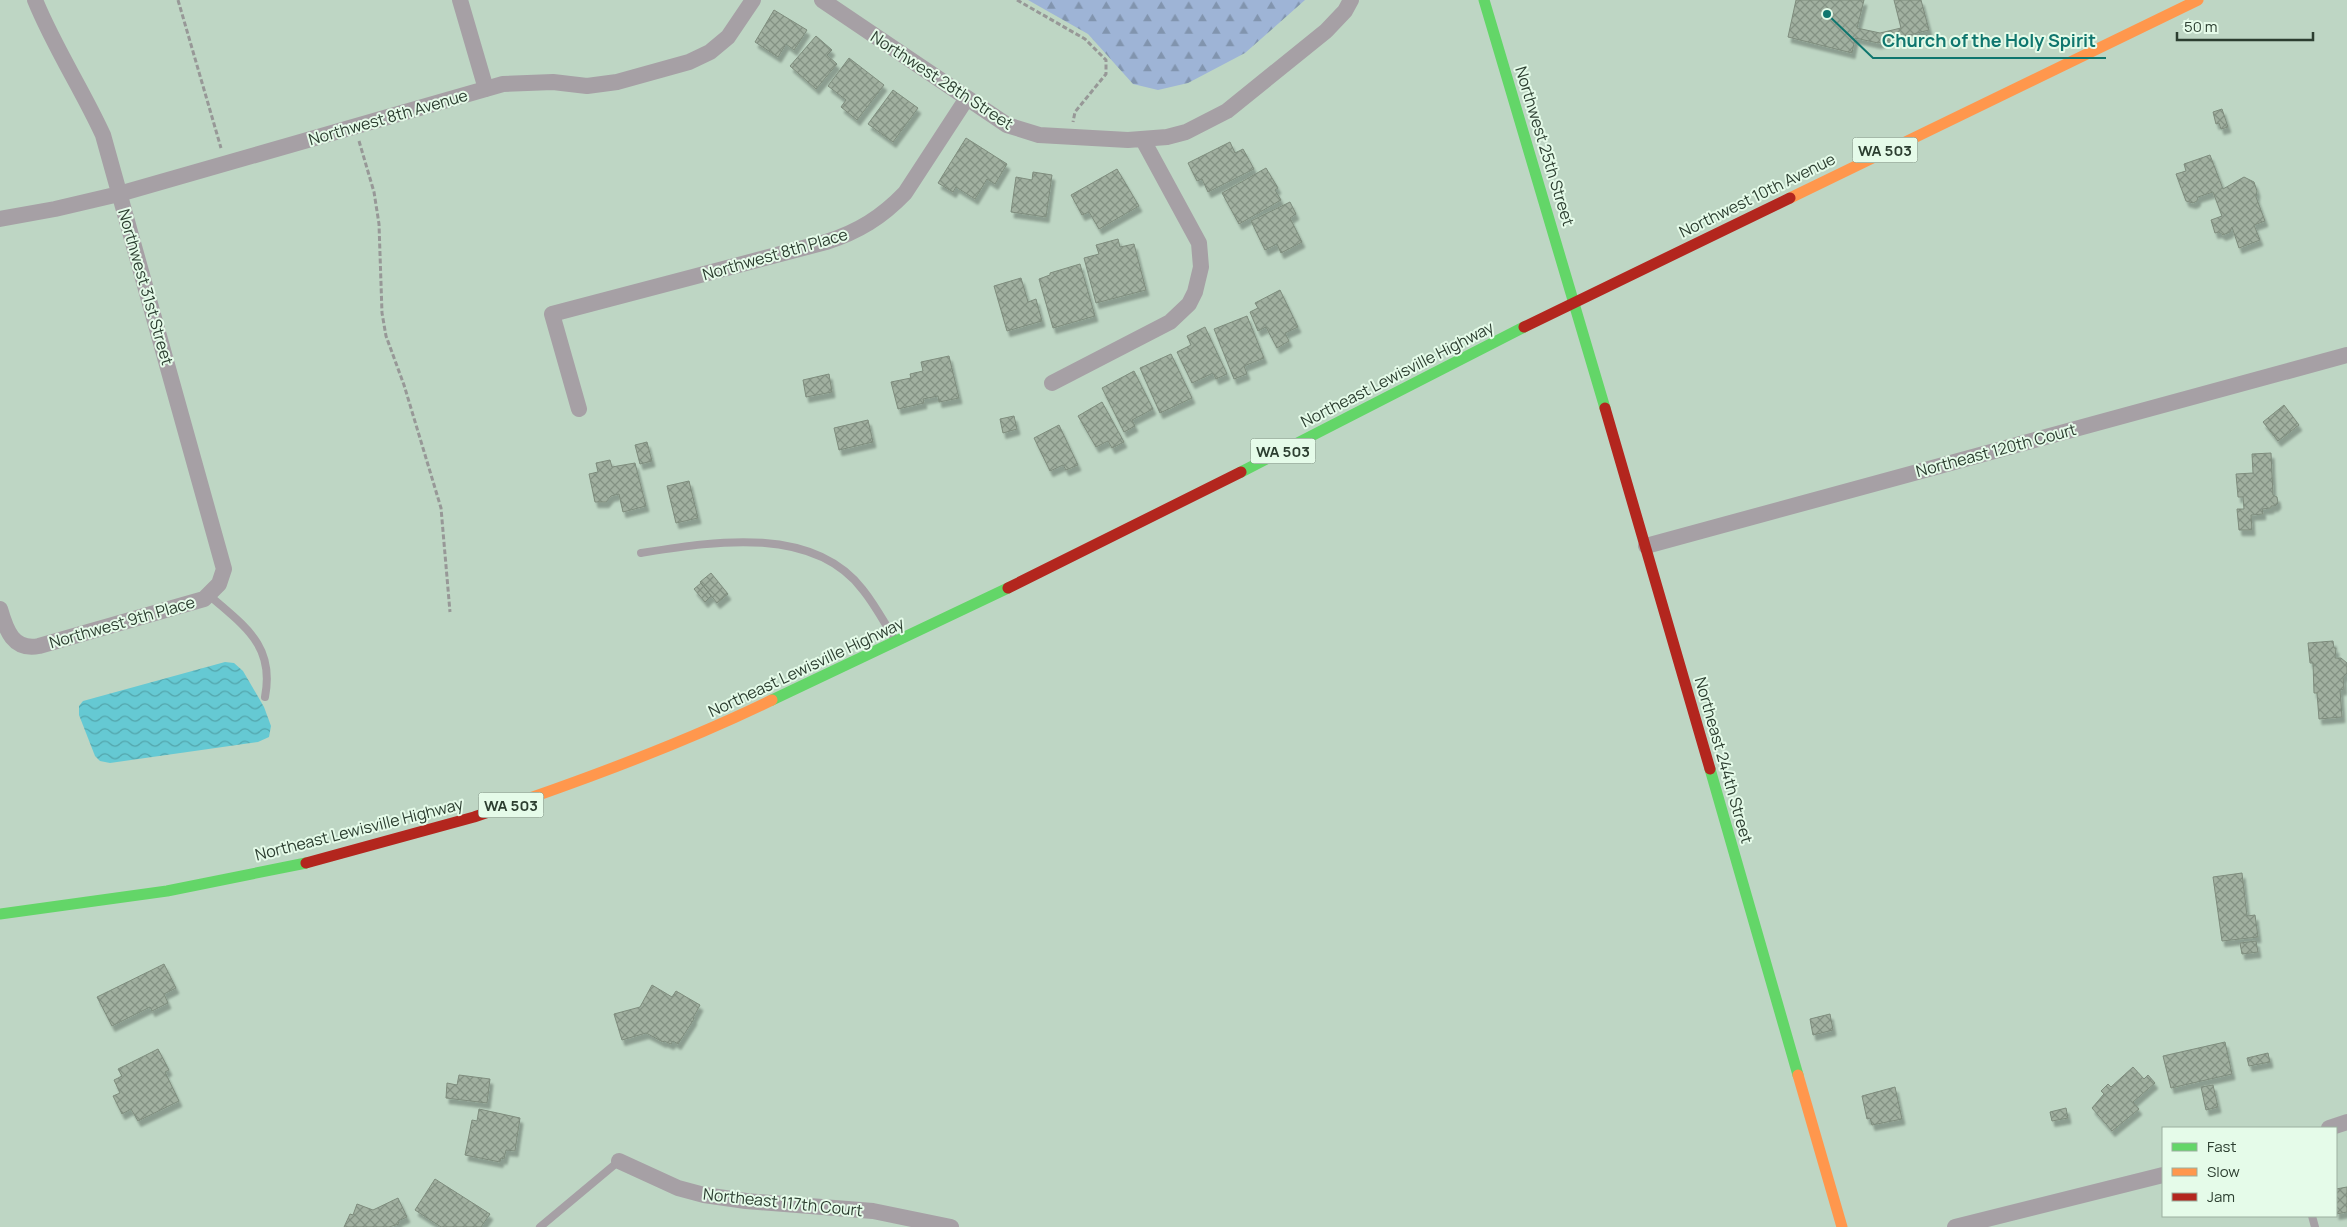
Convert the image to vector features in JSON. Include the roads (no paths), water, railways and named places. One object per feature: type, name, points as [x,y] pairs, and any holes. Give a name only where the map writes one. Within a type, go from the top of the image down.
[{"type":"main road","name":"Northwest 25th Street","points":[[1484,0],[1574,302]]},
{"type":"main road","name":"Northwest 10th Avenue","points":[[1574,302],[2198,0]]},
{"type":"main road","name":"Northeast 244th Street","points":[[1574,302],[1842,1227]]},
{"type":"main road","name":"Northeast Lewisville Highway","points":[[0,914],[167,891],[310,862],[474,817],[590,777],[691,738],[897,642],[1264,461],[1574,302]]},
{"type":"street","name":"Northwest 31st Street","points":[[35,0],[46,28],[88,103],[103,135],[223,562],[224,570],[215,590]]},
{"type":"street","points":[[460,0],[486,88]]},
{"type":"street","name":"Northwest 8th Avenue","points":[[0,219],[120,194],[503,84],[530,82],[594,85],[617,82],[689,62],[710,52],[728,37],[753,0]]},
{"type":"street","name":"Northwest 28th Street","points":[[822,0],[1007,125],[1039,135],[1143,140],[1186,132],[1228,111],[1326,31],[1345,11],[1351,0]]},
{"type":"street","name":"Northwest 8th Place","points":[[579,409],[552,314],[826,242],[862,228],[892,207],[905,194],[967,98]]},
{"type":"street","points":[[1052,383],[1170,322],[1188,304],[1199,280],[1201,255],[1194,231],[1143,140]]},
{"type":"street","name":"Northeast 120th Court","points":[[1646,546],[2347,355]]},
{"type":"street","name":"Northwest 9th Place","points":[[0,609],[8,634],[19,644],[32,647],[204,599],[215,590]]},
{"type":"street","points":[[2333,1127],[2347,1122]]},
{"type":"street","name":"Northeast 117th Court","points":[[618,1161],[678,1188],[704,1195],[746,1201],[873,1211],[951,1227]]},
{"type":"street","points":[[1955,1227],[2162,1175]]},
{"type":"lane","points":[[640,553],[712,542],[763,542],[806,550],[842,570],[863,589],[897,642]]},
{"type":"lane","points":[[215,590],[253,635],[263,652],[268,683],[265,696]]},
{"type":"lane","points":[[540,1227],[618,1161]]},
{"type":"water","points":[[225,662],[234,663],[243,671],[264,707],[271,726],[269,737],[258,742],[110,763],[100,761],[95,756],[79,715],[79,706],[83,701]]},
{"type":"place","name":"Church of the Holy Spirit","points":[[1827,14]]}]
